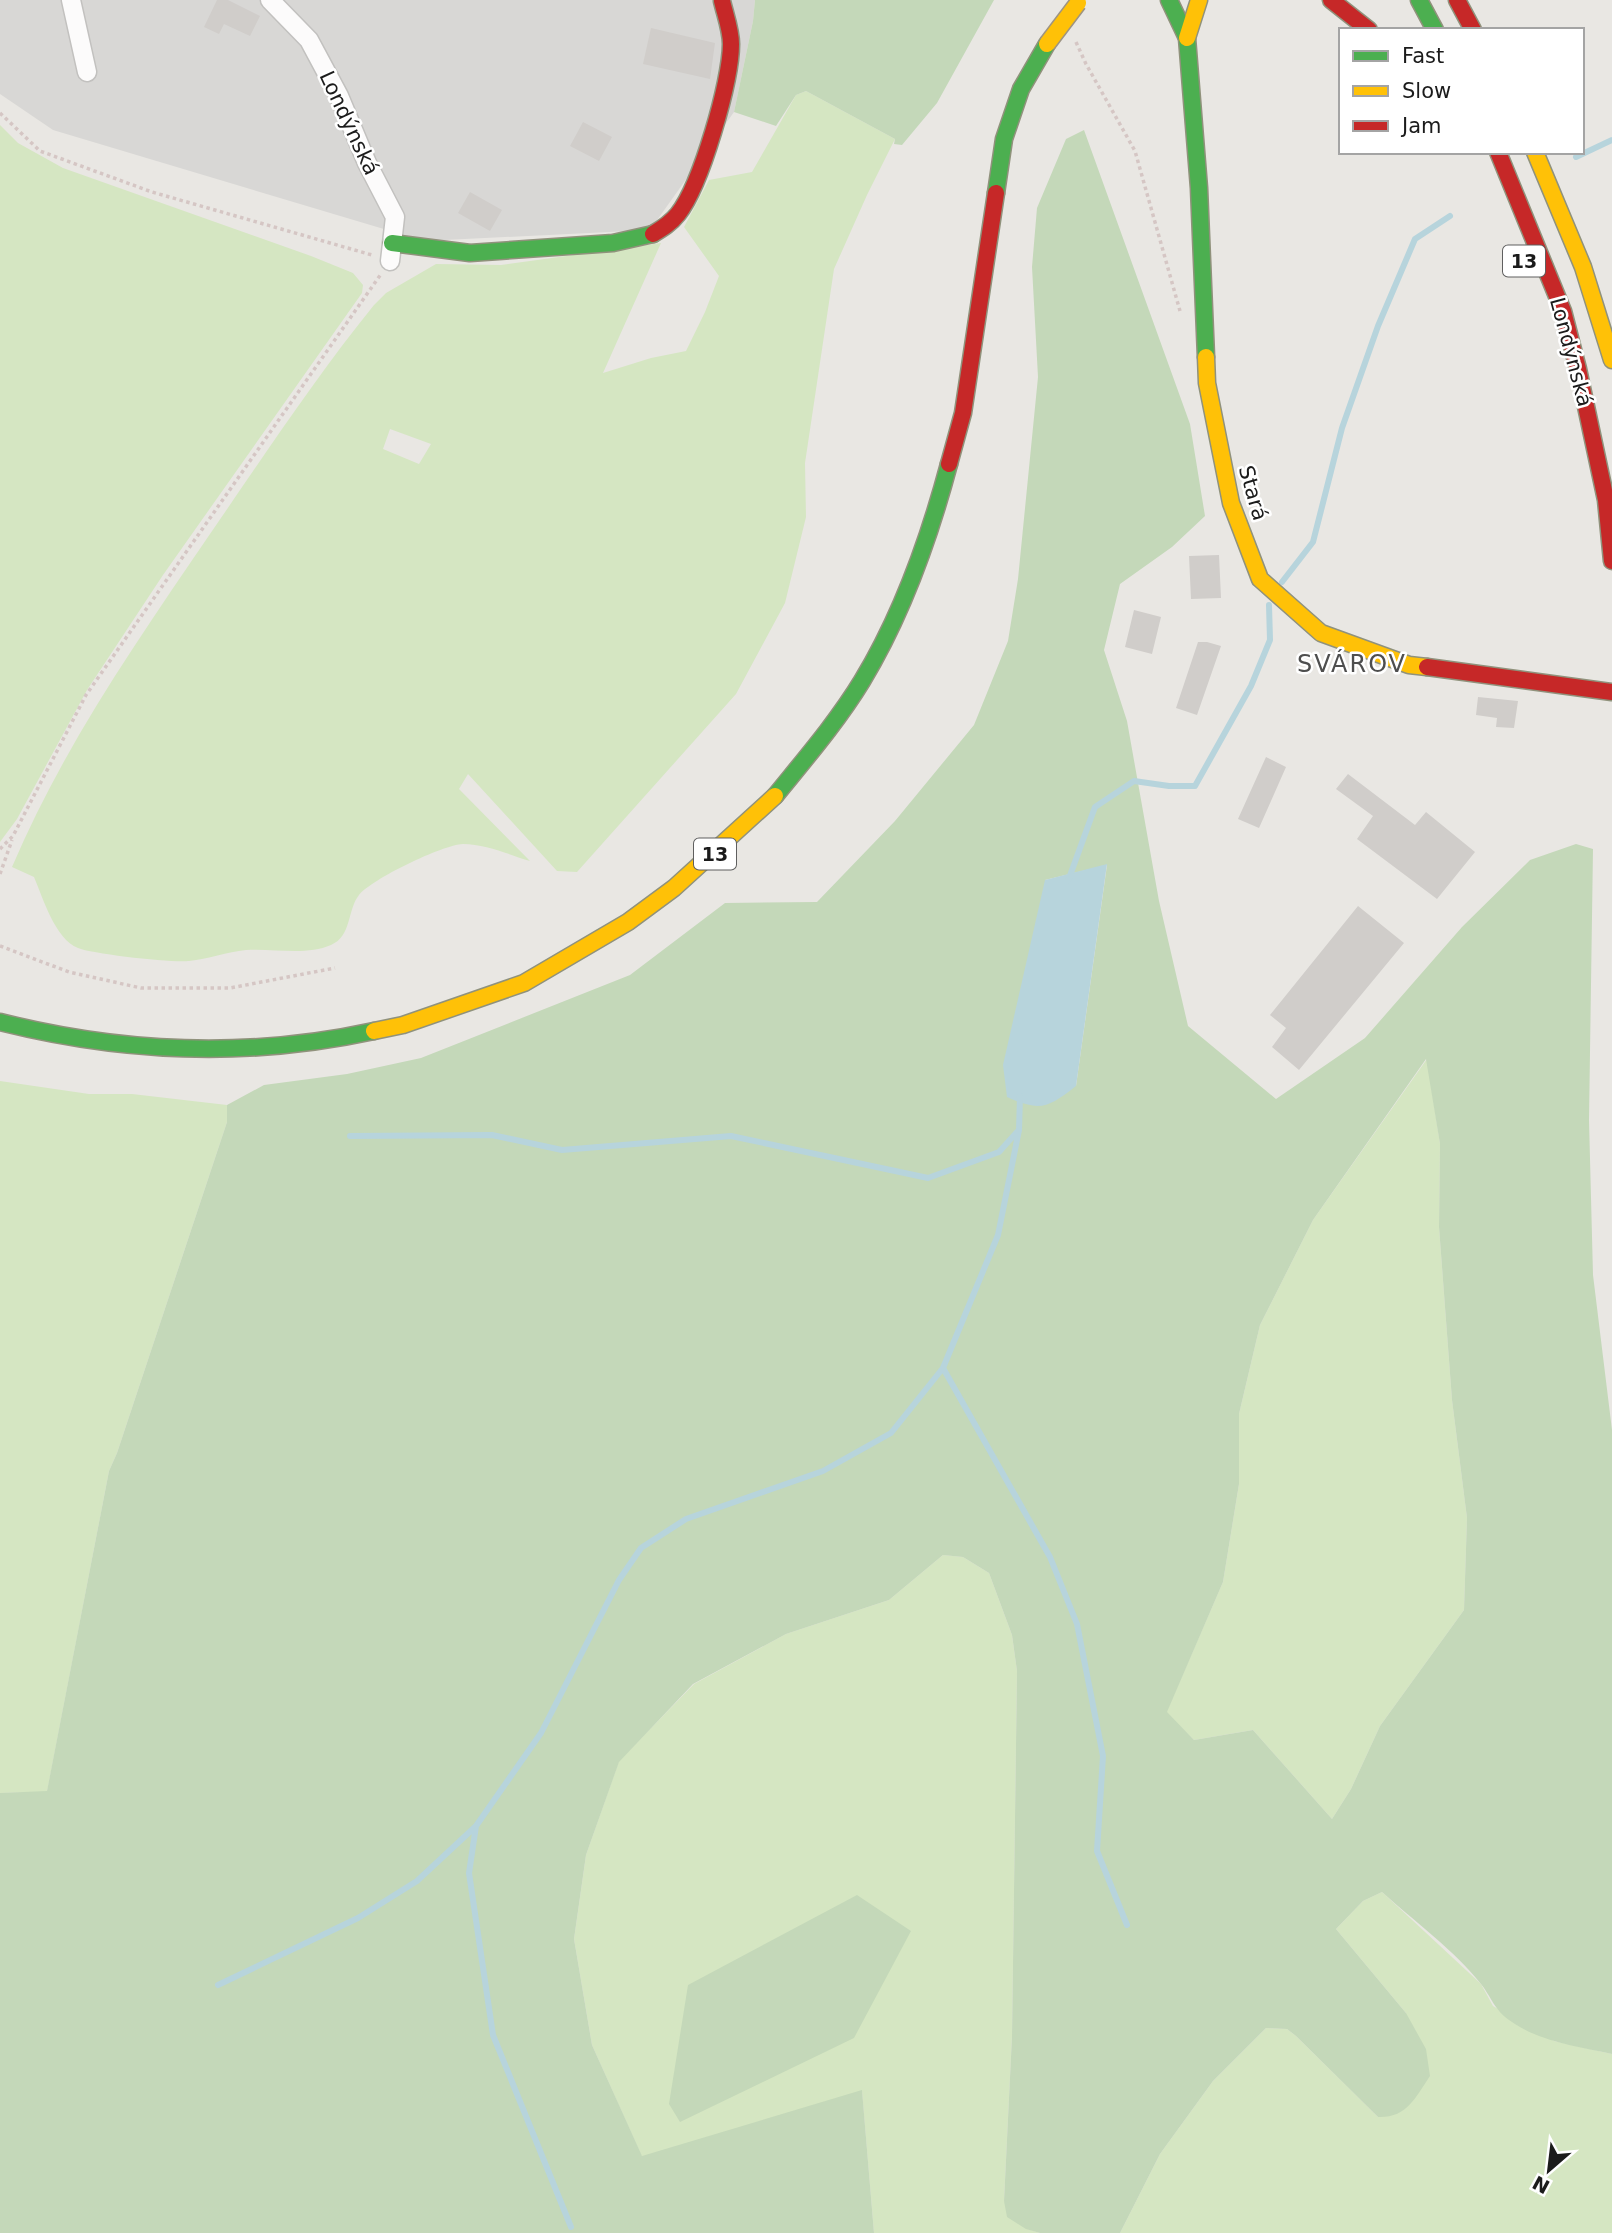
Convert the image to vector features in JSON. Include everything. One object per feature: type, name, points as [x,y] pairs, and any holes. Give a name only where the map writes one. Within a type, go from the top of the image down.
[{"type":"main road","name":"Stará","points":[[1169,0],[1187,38],[1199,188],[1206,383],[1231,503],[1260,579],[1321,634],[1409,665],[1612,692]]},
{"type":"main road","name":"Stará","points":[[1187,38],[1199,0]]},
{"type":"main road","points":[[1331,0],[1366,28]]},
{"type":"main road","points":[[1419,0],[1434,28]]},
{"type":"main road","points":[[1457,0],[1473,28]]},
{"type":"main road","points":[[391,252],[470,253],[613,243],[653,234],[669,224],[680,212],[696,182],[724,92],[731,41],[722,1]]},
{"type":"main road","name":"13","points":[[0,1022],[47,1034],[149,1048],[241,1049],[329,1041],[403,1025],[524,983],[628,922],[674,888],[769,804],[816,746],[862,681],[901,605],[935,517],[963,413],[1004,139],[1021,89],[1047,44],[1081,1]]},
{"type":"main road","name":"Londýnská","points":[[1499,154],[1554,288],[1578,369],[1605,500],[1612,561]]},
{"type":"main road","name":"Londýnská","points":[[1536,154],[1583,267],[1612,360]]},
{"type":"main road","name":"13","points":[[1536,288],[1578,369]]},
{"type":"street","points":[[71,0],[86,72]]},
{"type":"street","name":"Londýnská","points":[[270,0],[309,40],[338,96],[367,163],[395,217],[391,252]]},
{"type":"path","points":[[1073,36],[1136,151],[1182,318]]},
{"type":"path","points":[[0,113],[40,151],[152,192],[391,252],[86,695],[13,836],[0,874]]},
{"type":"path","points":[[0,849],[13,836]]},
{"type":"path","points":[[0,946],[69,972],[141,988],[230,989],[335,968]]},
{"type":"shaded area","points":[[0,0],[755,0],[734,112],[650,230],[424,241],[53,130],[0,94]]},
{"type":"green space","points":[[755,0],[994,0],[937,103],[902,145],[894,144],[895,139],[806,91],[796,95],[776,126],[734,112]]},
{"type":"green space","points":[[806,91],[895,139],[834,269],[805,463],[806,517],[785,603],[736,694],[577,872],[557,871],[468,774],[459,789],[530,861],[472,844],[453,846],[424,856],[366,888],[355,901],[343,936],[331,945],[311,950],[246,950],[180,961],[99,953],[78,948],[70,943],[56,927],[34,877],[12,867],[32,823],[78,737],[129,655],[290,418],[374,305],[386,293],[436,264],[501,265],[661,243],[603,373],[651,358],[686,351],[719,276],[684,227],[709,180],[752,172],[796,95]],"holes":[[[390,429],[431,444],[419,464],[383,449]]]},
{"type":"green space","points":[[0,125],[18,143],[63,168],[311,256],[353,273],[363,285],[362,293],[163,575],[87,690],[17,819],[0,842]]},
{"type":"green space","points":[[1084,130],[1190,424],[1205,516],[1172,547],[1120,584],[1104,650],[1127,721],[1159,901],[1188,1026],[1276,1099],[1365,1038],[1462,927],[1530,860],[1576,844],[1593,849],[1589,1120],[1593,1275],[1612,1430],[1612,2054],[1549,2040],[1508,2019],[1459,1960],[1382,1892],[1363,1901],[1336,1929],[1406,2013],[1426,2049],[1430,2076],[1409,2105],[1396,2114],[1378,2117],[1296,2036],[1287,2029],[1266,2028],[1213,2081],[1160,2154],[1120,2233],[1040,2233],[1026,2229],[1007,2217],[1004,2201],[1012,2036],[1017,1671],[1012,1635],[989,1573],[963,1557],[943,1555],[889,1600],[786,1634],[693,1684],[619,1762],[586,1855],[574,1939],[592,2045],[642,2156],[862,2090],[874,2233],[0,2233],[0,1793],[47,1791],[109,1471],[227,1122],[227,1105],[264,1085],[347,1074],[421,1058],[630,975],[725,903],[817,902],[895,821],[974,725],[1008,641],[1018,579],[1038,377],[1032,267],[1037,208],[1066,139]],"holes":[[[1107,865],[1076,1086],[1045,880]],[[1426,1059],[1440,1144],[1439,1227],[1452,1400],[1467,1518],[1464,1610],[1380,1726],[1351,1789],[1332,1819],[1253,1730],[1194,1740],[1167,1712],[1223,1582],[1239,1484],[1239,1414],[1260,1325],[1313,1220]]]},
{"type":"green space","points":[[1427,1059],[1440,1144],[1439,1227],[1452,1400],[1467,1518],[1464,1610],[1380,1726],[1351,1789],[1332,1819],[1253,1730],[1194,1740],[1166,1713],[1223,1582],[1239,1484],[1239,1414],[1260,1325],[1313,1220]]},
{"type":"green space","points":[[0,1081],[89,1094],[132,1094],[227,1105],[227,1122],[109,1471],[47,1792],[0,1793]]},
{"type":"green space","points":[[943,1555],[963,1557],[989,1573],[1012,1635],[1017,1671],[1012,2036],[1004,2201],[1028,2229],[1040,2233],[874,2233],[862,2091],[642,2157],[592,2045],[574,1939],[586,1855],[619,1761],[694,1684],[786,1634],[889,1600]]},
{"type":"green space","points":[[1382,1892],[1481,1984],[1493,2006],[1554,2041],[1612,2054],[1612,2233],[1120,2233],[1160,2154],[1213,2081],[1266,2028],[1287,2029],[1296,2036],[1378,2117],[1406,2013],[1336,1929],[1363,1901]]},
{"type":"green space","points":[[857,1895],[911,1931],[854,2038],[680,2122],[669,2104],[688,1985]]},
{"type":"water","points":[[1107,864],[1076,1086],[1051,1103],[1036,1106],[1018,1102],[1007,1097],[1003,1065],[1045,880]]},
{"type":"building","points":[[217,0],[228,0],[260,16],[250,36],[224,24],[219,34],[204,27]]},
{"type":"building","points":[[651,28],[715,43],[710,79],[643,64]]},
{"type":"building","points":[[583,122],[612,137],[599,161],[570,146]]},
{"type":"building","points":[[470,192],[502,210],[490,231],[458,213]]},
{"type":"building","points":[[1219,555],[1221,598],[1191,599],[1189,556]]},
{"type":"building","points":[[1134,610],[1161,617],[1152,654],[1125,647]]},
{"type":"building","points":[[1198,642],[1221,646],[1197,715],[1176,708]]},
{"type":"building","points":[[1478,697],[1518,701],[1514,728],[1496,727],[1497,718],[1476,715]]},
{"type":"building","points":[[1266,757],[1286,767],[1259,828],[1238,819]]},
{"type":"building","points":[[1348,774],[1415,825],[1426,812],[1475,852],[1437,899],[1357,839],[1373,816],[1336,789]]},
{"type":"building","points":[[1358,906],[1404,943],[1299,1070],[1272,1047],[1286,1028],[1270,1015]]},
{"type":"waterway","points":[[1584,153],[1612,140]]},
{"type":"waterway","points":[[1576,157],[1582,154]]},
{"type":"waterway","points":[[1282,582],[1313,542],[1342,428],[1378,326],[1415,239],[1450,216]]},
{"type":"waterway","points":[[1068,881],[1095,807],[1134,781],[1169,786],[1195,786],[1251,686],[1270,640],[1269,605]]},
{"type":"waterway","points":[[571,2227],[493,2035],[469,1873],[476,1826],[541,1733],[619,1580],[641,1548],[686,1519],[823,1471],[891,1433],[943,1368],[998,1235],[1019,1130],[1020,1096]]},
{"type":"waterway","points":[[350,1136],[492,1135],[562,1150],[731,1136],[928,1178],[999,1152],[1017,1132]]},
{"type":"waterway","points":[[943,1368],[1050,1557],[1077,1624],[1103,1756],[1097,1851],[1127,1925]]},
{"type":"waterway","points":[[218,1985],[358,1918],[417,1881],[476,1826]]},
{"type":"traffic: fast","points":[[1169,0],[1187,38],[1199,188],[1206,357]]},
{"type":"traffic: fast","points":[[1419,0],[1434,28]]},
{"type":"traffic: fast","points":[[996,193],[1004,139],[1021,89],[1047,44]]},
{"type":"traffic: fast","points":[[392,243],[470,253],[613,243],[653,234]]},
{"type":"traffic: fast","points":[[775,796],[842,711],[890,630],[933,520],[949,464]]},
{"type":"traffic: fast","points":[[0,1022],[93,1040],[187,1048],[281,1045],[374,1031]]},
{"type":"traffic: slow","points":[[1187,38],[1199,0]]},
{"type":"traffic: slow","points":[[1047,44],[1078,3]]},
{"type":"traffic: slow","points":[[1536,154],[1583,267],[1612,360]]},
{"type":"traffic: slow","points":[[1206,357],[1207,383],[1231,503],[1260,579],[1321,633],[1409,665],[1427,667]]},
{"type":"traffic: slow","points":[[374,1031],[403,1025],[524,983],[628,922],[674,888],[775,796]]},
{"type":"traffic: jam","points":[[1331,0],[1366,28]]},
{"type":"traffic: jam","points":[[1457,0],[1472,28]]},
{"type":"traffic: jam","points":[[653,234],[673,220],[687,200],[713,132],[730,61],[729,28],[722,1]]},
{"type":"traffic: jam","points":[[1499,154],[1563,311],[1606,500],[1612,561]]},
{"type":"traffic: jam","points":[[949,464],[963,413],[996,193]]},
{"type":"traffic: jam","points":[[1427,667],[1612,692]]},
{"type":"district","name":"SVÁROV","points":[[1352,664]]}]
